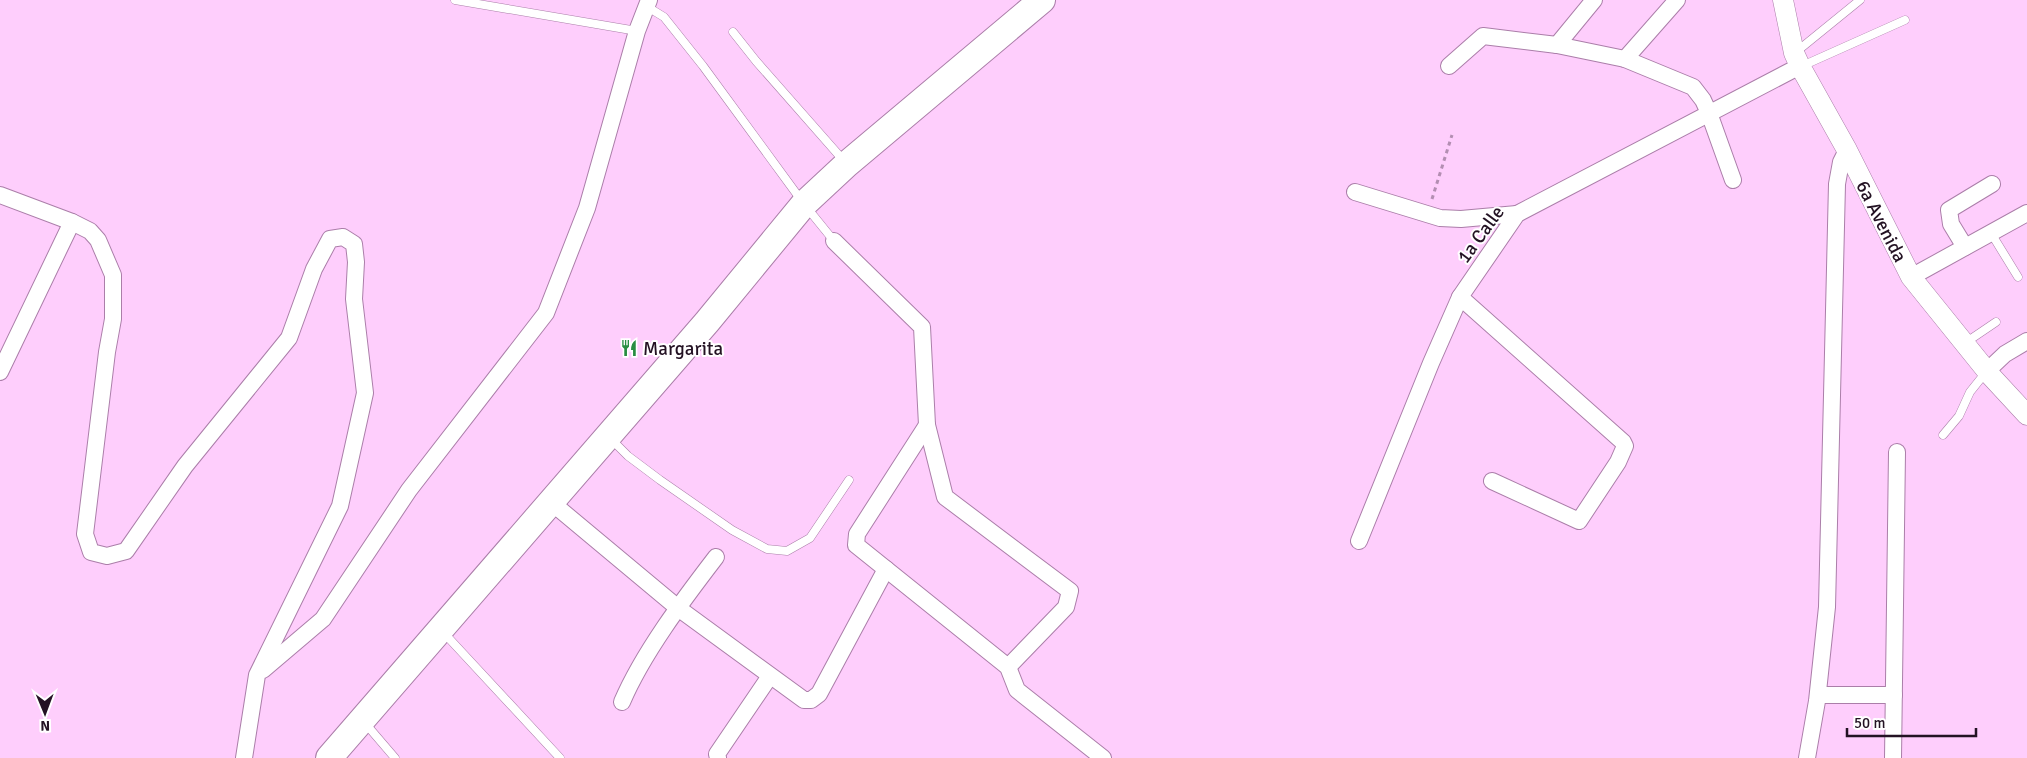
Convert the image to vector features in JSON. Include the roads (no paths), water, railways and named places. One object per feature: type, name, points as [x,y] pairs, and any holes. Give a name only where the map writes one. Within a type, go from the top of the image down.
[{"type":"main road","points":[[329,758],[706,322],[804,204],[847,164],[1042,0]]},
{"type":"street","points":[[1558,45],[1594,0]]},
{"type":"street","points":[[1625,59],[1677,0]]},
{"type":"street","name":"6a Avenida","points":[[1783,0],[1797,60],[1847,150],[1911,277],[1987,371],[2027,415]]},
{"type":"street","points":[[257,675],[323,619],[409,490],[546,313],[587,208],[638,31],[648,3]]},
{"type":"street","points":[[1449,66],[1483,36],[1558,45],[1625,59],[1693,87],[1703,100],[1709,113],[1732,180]]},
{"type":"street","name":"1a Calle","points":[[1360,540],[1431,363],[1460,297],[1517,214],[1709,113],[1797,60]]},
{"type":"street","points":[[1807,758],[1818,695],[1827,607],[1837,184],[1841,162],[1847,150]]},
{"type":"street","points":[[1965,247],[1950,224],[1949,210],[1992,184]]},
{"type":"street","points":[[1355,192],[1428,214],[1461,220],[1517,214]]},
{"type":"street","points":[[0,195],[72,222],[90,231],[98,240],[113,275],[113,319],[106,352],[85,534],[91,552],[107,556],[126,552],[185,466],[289,338],[314,269],[330,240],[343,237],[354,244],[356,262],[354,299],[365,393],[340,506],[257,675],[244,758]]},
{"type":"street","points":[[1911,277],[2027,213]]},
{"type":"street","points":[[0,372],[72,222]]},
{"type":"street","points":[[834,241],[922,327],[928,425],[945,497],[1070,591],[1066,607],[1008,667]]},
{"type":"street","points":[[1460,297],[1625,446],[1618,462],[1579,521],[1492,480]]},
{"type":"street","points":[[1987,371],[2004,354],[2027,342]]},
{"type":"street","points":[[928,425],[856,534],[856,545],[1008,667],[1017,690],[1103,758]]},
{"type":"street","points":[[1893,758],[1897,452]]},
{"type":"street","points":[[551,502],[678,608],[804,700],[811,700],[819,694],[886,569]]},
{"type":"street","points":[[622,702],[631,681],[678,608],[716,557]]},
{"type":"street","points":[[718,758],[717,754],[770,676]]},
{"type":"street","points":[[1818,695],[1894,695]]},
{"type":"lane","points":[[455,0],[638,31]]},
{"type":"lane","points":[[1797,60],[1860,0]]},
{"type":"lane","points":[[648,3],[664,17],[692,52],[804,204],[834,241]]},
{"type":"lane","points":[[1797,60],[1905,20]]},
{"type":"lane","points":[[733,32],[756,61],[847,164]]},
{"type":"lane","points":[[1991,233],[2018,276]]},
{"type":"lane","points":[[1965,343],[1996,322]]},
{"type":"lane","points":[[1942,435],[1959,416],[1970,392],[1987,371]]},
{"type":"lane","points":[[608,436],[628,456],[660,480],[732,530],[767,549],[787,551],[810,538],[849,480]]},
{"type":"lane","points":[[441,629],[560,758]]},
{"type":"lane","points":[[362,719],[395,758]]},
{"type":"place","name":"Margarita","points":[[629,348]]}]
